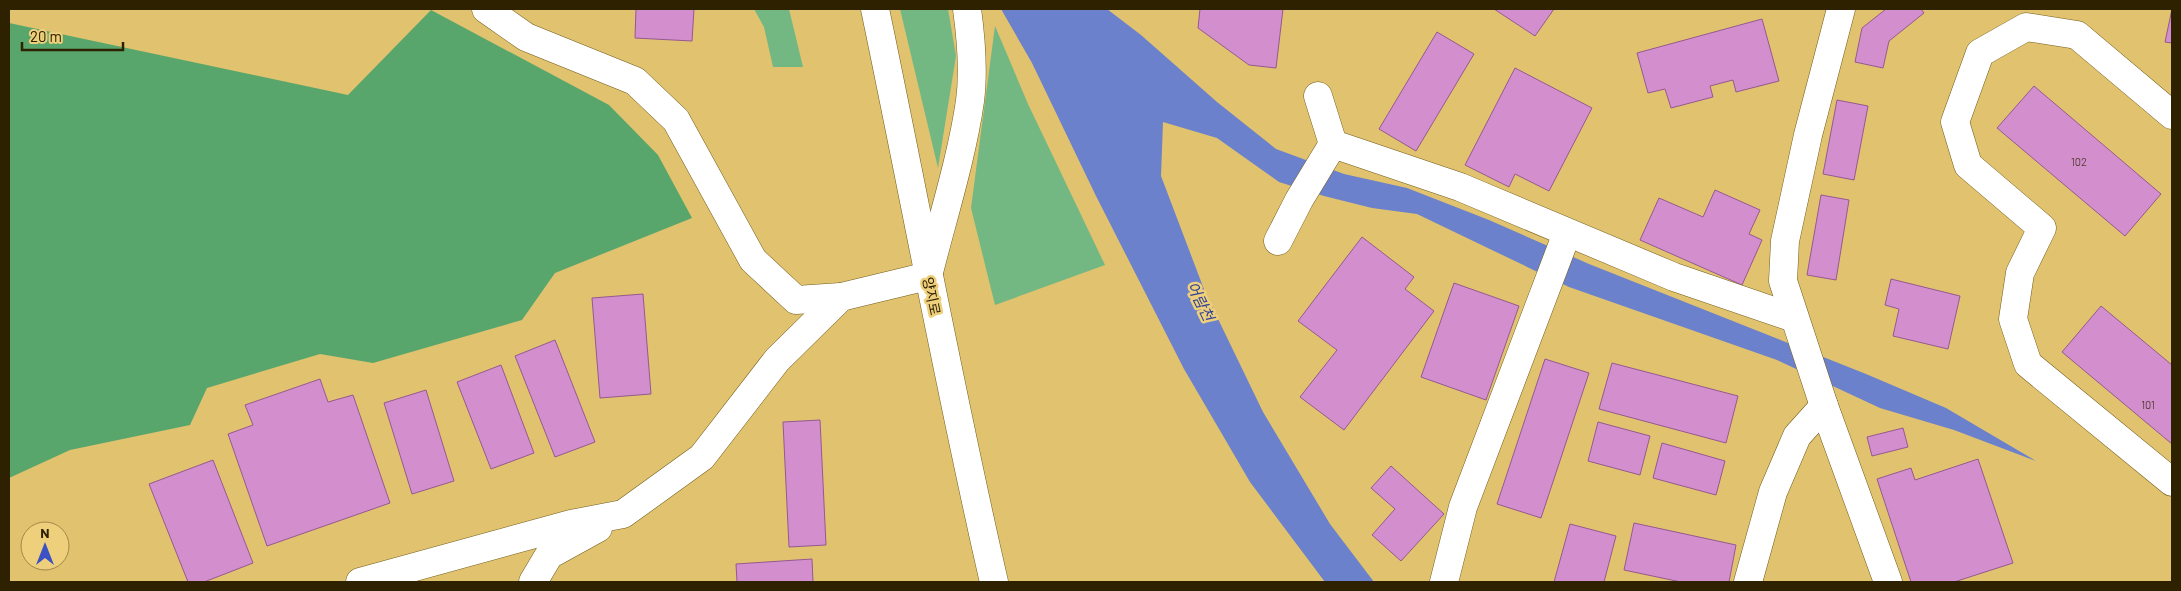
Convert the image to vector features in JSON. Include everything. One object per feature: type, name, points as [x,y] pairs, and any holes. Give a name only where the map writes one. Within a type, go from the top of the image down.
[{"type":"street","points":[[486,9],[526,37],[636,81],[676,120],[753,260],[796,300],[841,297],[928,276],[970,100],[971,37],[966,9]]},
{"type":"street","name":"양지로","points":[[875,9],[906,157],[928,276],[994,582]]},
{"type":"street","points":[[1841,9],[1808,135],[1785,241],[1783,281],[1821,398],[1888,582]]},
{"type":"street","points":[[2172,115],[2077,35],[2026,27],[1980,52],[1955,122],[1968,165],[2042,228],[2020,273],[2013,319],[2028,364],[2172,482]]},
{"type":"street","points":[[1278,241],[1299,200],[1332,144],[1318,96]]},
{"type":"street","points":[[1332,144],[1460,187],[1674,277],[1794,318]]},
{"type":"street","points":[[1444,582],[1463,507],[1567,233]]},
{"type":"street","points":[[533,582],[549,555],[623,514],[702,457],[777,360],[841,297]]},
{"type":"street","points":[[1748,582],[1772,492],[1797,436],[1821,398]]},
{"type":"street","points":[[360,582],[571,524],[623,514]]},
{"type":"green space","points":[[754,9],[789,9],[803,67],[773,67],[764,27]]},
{"type":"green space","points":[[900,9],[948,9],[956,56],[938,168]]},
{"type":"green space","points":[[431,10],[609,105],[658,155],[692,218],[555,273],[522,320],[373,363],[320,354],[207,388],[190,425],[70,450],[9,478],[9,23],[348,95]]},
{"type":"green space","points":[[995,26],[1028,104],[1105,265],[995,305],[971,208]]},
{"type":"water","name":"어람천","points":[[1001,9],[1107,9],[1141,35],[1217,102],[1276,149],[1344,174],[1407,188],[1489,220],[1589,264],[1866,374],[1946,408],[2036,461],[1954,430],[1880,408],[1777,360],[1569,287],[1417,214],[1372,208],[1279,182],[1217,138],[1163,122],[1161,176],[1205,292],[1263,412],[1330,524],[1374,582],[1325,582],[1250,482],[1184,369],[1096,196],[1032,63]]},
{"type":"building","points":[[636,9],[694,9],[692,41],[635,38]]},
{"type":"building","points":[[1200,9],[1283,9],[1276,68],[1249,65],[1198,28]]},
{"type":"building","points":[[1494,9],[1554,9],[1535,36]]},
{"type":"building","points":[[1886,9],[1921,9],[1924,13],[1889,41],[1883,68],[1855,62],[1862,28]]},
{"type":"building","points":[[2172,9],[2172,43],[2165,42]]},
{"type":"building","points":[[1762,19],[1779,81],[1736,92],[1733,80],[1710,86],[1713,97],[1671,108],[1665,89],[1648,93],[1637,53]]},
{"type":"building","points":[[1437,32],[1474,54],[1416,151],[1379,129]]},
{"type":"building","points":[[1515,68],[1592,108],[1549,191],[1515,174],[1509,187],[1465,165]]},
{"type":"building","points":[[2034,86],[2161,194],[2125,236],[1997,128]]},
{"type":"building","points":[[1837,100],[1868,106],[1854,180],[1823,174]]},
{"type":"building","points":[[1715,190],[1760,210],[1749,234],[1762,240],[1742,285],[1640,240],[1659,198],[1703,217]]},
{"type":"building","points":[[1821,195],[1849,200],[1836,280],[1807,275]]},
{"type":"building","points":[[1362,237],[1414,277],[1405,289],[1434,311],[1344,430],[1300,397],[1337,350],[1298,321]]},
{"type":"building","points":[[1891,279],[1960,296],[1948,349],[1893,336],[1899,309],[1885,305]]},
{"type":"building","points":[[1454,283],[1519,306],[1486,400],[1421,377]]},
{"type":"building","points":[[643,294],[651,394],[600,398],[592,298]]},
{"type":"building","points":[[2101,306],[2172,365],[2172,444],[2062,352]]},
{"type":"building","points":[[555,340],[595,442],[555,457],[515,356]]},
{"type":"building","points":[[1545,359],[1589,373],[1541,518],[1497,504]]},
{"type":"building","points":[[1612,363],[1738,396],[1726,443],[1599,409]]},
{"type":"building","points":[[501,365],[534,453],[491,469],[457,382]]},
{"type":"building","points":[[320,379],[328,402],[353,395],[390,503],[267,546],[228,434],[253,425],[245,405]]},
{"type":"building","points":[[426,390],[454,481],[412,494],[384,403]]},
{"type":"building","points":[[820,420],[826,545],[789,547],[783,422]]},
{"type":"building","points":[[1598,422],[1650,436],[1640,475],[1588,461]]},
{"type":"building","points":[[1903,428],[1908,447],[1872,456],[1867,437]]},
{"type":"building","points":[[1662,443],[1725,461],[1716,495],[1653,478]]},
{"type":"building","points":[[1978,459],[2013,563],[1954,582],[1911,582],[1877,479],[1911,468],[1915,480]]},
{"type":"building","points":[[213,460],[253,563],[204,582],[188,582],[149,484]]},
{"type":"building","points":[[1391,466],[1444,514],[1401,561],[1372,535],[1395,509],[1371,488]]},
{"type":"building","points":[[1634,523],[1736,545],[1729,582],[1681,582],[1624,570]]},
{"type":"building","points":[[1570,524],[1616,536],[1604,582],[1554,582]]},
{"type":"building","points":[[812,559],[813,582],[737,582],[736,564]]}]
